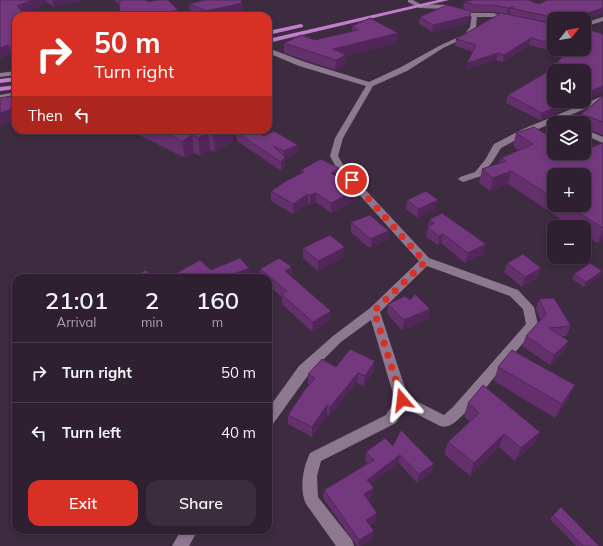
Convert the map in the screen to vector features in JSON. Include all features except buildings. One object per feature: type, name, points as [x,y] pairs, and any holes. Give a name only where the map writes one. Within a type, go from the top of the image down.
[{"type":"highway","points":[[398,4],[412,0]]},
{"type":"highway","points":[[272,40],[446,0]]},
{"type":"highway","points":[[376,9],[383,7]]},
{"type":"highway","points":[[272,32],[308,24]]},
{"type":"highway","points":[[0,81],[12,80]]},
{"type":"highway","points":[[0,89],[12,88]]},
{"type":"street","points":[[412,0],[420,6],[447,7],[459,12],[474,15],[493,15],[514,20]]},
{"type":"street","points":[[374,311],[402,400],[445,422],[458,411],[532,325],[528,307],[514,293],[425,262],[341,168],[334,156],[339,138],[370,85],[404,69],[441,47],[467,35],[473,27],[474,15]]},
{"type":"street","points":[[591,23],[603,19]]},
{"type":"street","points":[[272,52],[302,64],[370,85]]},
{"type":"street","points":[[0,75],[12,74]]},
{"type":"street","points":[[0,97],[12,95]]},
{"type":"street","points":[[561,116],[603,98]]},
{"type":"street","points":[[463,179],[478,174],[489,161],[497,146],[547,122]]},
{"type":"street","points":[[591,135],[603,140]]},
{"type":"street","points":[[272,414],[304,370],[337,339],[374,311],[425,262]]},
{"type":"street","points":[[346,546],[311,499],[310,476],[315,457],[391,419],[402,400]]},
{"type":"street","points":[[180,546],[188,534]]},
{"type":"route","points":[[352,180],[425,262],[374,311],[402,400]]}]
